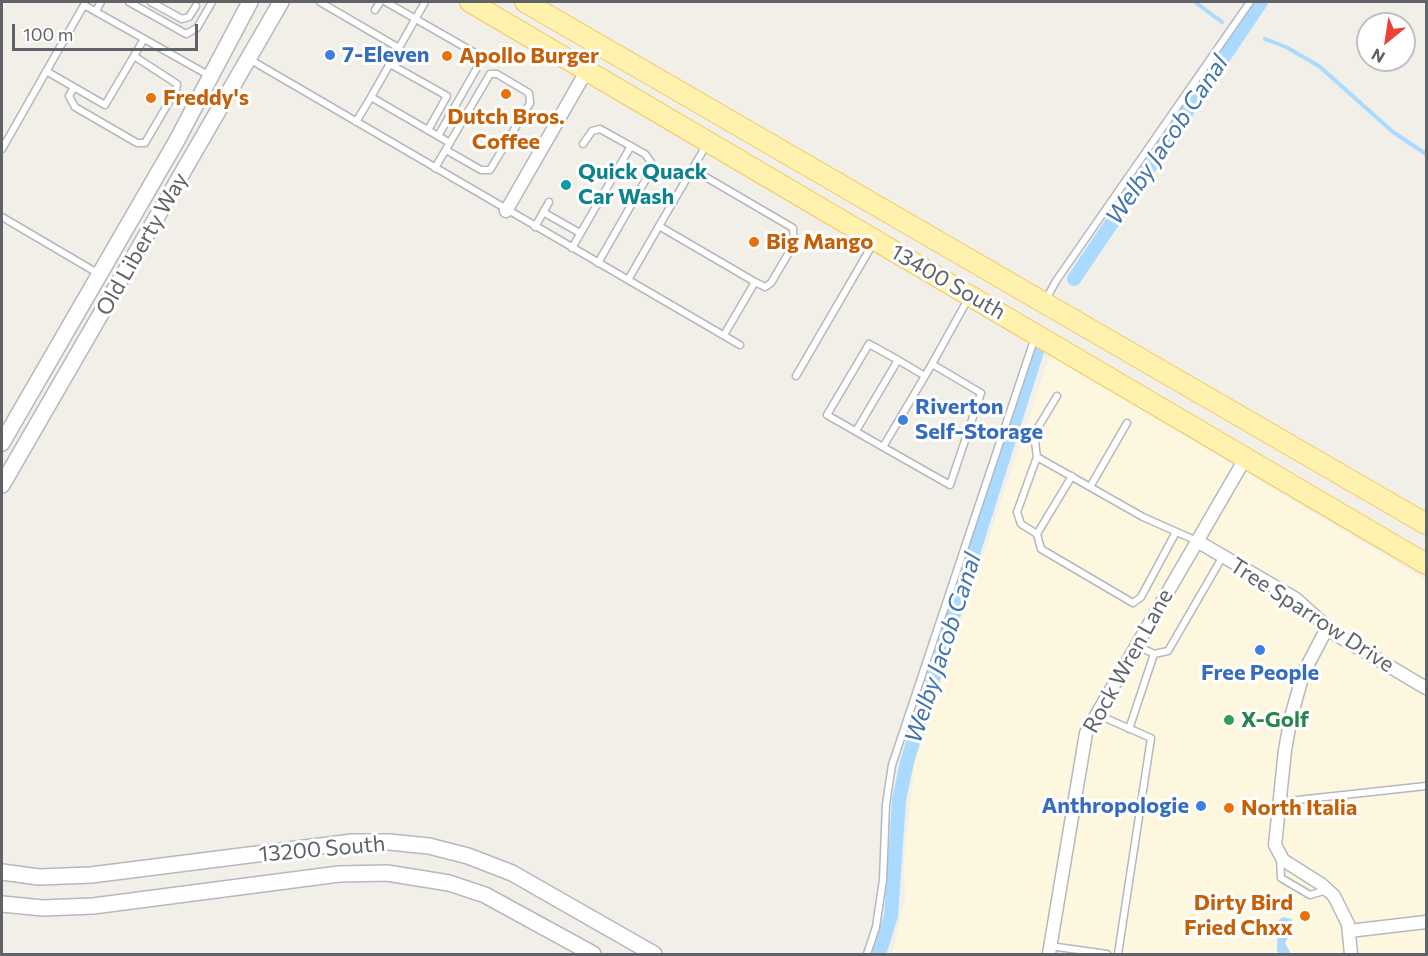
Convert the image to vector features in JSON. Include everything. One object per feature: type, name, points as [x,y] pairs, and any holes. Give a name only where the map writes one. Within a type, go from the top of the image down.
[{"type":"main road","name":"13400 South","points":[[470,2],[1426,564]]},
{"type":"main road","name":"13400 South","points":[[525,2],[1426,524]]},
{"type":"street","name":"Old Liberty Way","points":[[2,443],[211,76],[250,2]]},
{"type":"street","name":"Old Liberty Way","points":[[2,485],[282,2]]},
{"type":"street","points":[[506,210],[587,70]]},
{"type":"street","name":"Rock Wren Lane","points":[[1049,950],[1082,749],[1095,714],[1246,457]]},
{"type":"street","name":"Tree Sparrow Drive","points":[[1197,541],[1306,606],[1328,628],[1426,688]]},
{"type":"street","points":[[1328,628],[1300,682],[1285,750],[1275,838],[1280,856],[1328,890],[1345,914],[1351,954]]},
{"type":"street","name":"13200 South","points":[[2,872],[39,876],[91,875],[352,842],[429,846],[468,856],[512,873],[654,954]]},
{"type":"street","name":"13200 South","points":[[2,904],[43,908],[93,906],[339,874],[387,873],[449,883],[485,895],[593,954]]},
{"type":"street","points":[[1349,931],[1426,922]]},
{"type":"lane","points":[[96,11],[101,2]]},
{"type":"lane","points":[[129,2],[186,34],[197,28],[212,2]]},
{"type":"lane","points":[[151,2],[182,19],[189,16],[196,6]]},
{"type":"lane","points":[[320,2],[353,17],[399,48]]},
{"type":"lane","points":[[375,10],[380,2]]},
{"type":"lane","points":[[386,2],[475,53],[479,59],[478,66],[438,136]]},
{"type":"lane","points":[[356,122],[425,2]]},
{"type":"lane","points":[[1044,303],[1056,281],[1250,2]]},
{"type":"lane","points":[[2,149],[82,3],[211,76]]},
{"type":"lane","points":[[46,71],[105,105],[144,39]]},
{"type":"lane","points":[[74,87],[69,96],[75,107],[137,143],[144,143],[176,90],[177,84],[134,56]]},
{"type":"lane","points":[[249,59],[740,345]]},
{"type":"lane","points":[[390,64],[447,96],[428,130]]},
{"type":"lane","points":[[435,168],[479,94],[487,76],[493,73],[526,90],[531,100],[490,170],[481,170],[446,150]]},
{"type":"lane","points":[[371,97],[450,143]]},
{"type":"lane","points":[[583,144],[592,131],[600,129],[649,158],[652,167],[598,263]]},
{"type":"lane","points":[[628,280],[708,142]]},
{"type":"lane","points":[[572,248],[631,146]]},
{"type":"lane","points":[[659,226],[765,287],[771,283],[794,244],[793,228],[692,169]]},
{"type":"lane","points":[[535,227],[549,202]]},
{"type":"lane","points":[[543,212],[580,233]]},
{"type":"lane","points":[[2,217],[99,275]]},
{"type":"lane","points":[[796,376],[875,240]]},
{"type":"lane","points":[[724,335],[755,282]]},
{"type":"lane","points":[[883,447],[970,295]]},
{"type":"lane","points":[[867,954],[876,927],[883,880],[886,804],[892,765],[1036,333]]},
{"type":"lane","points":[[925,376],[869,344],[827,415],[950,485],[981,393],[932,364]]},
{"type":"lane","points":[[856,431],[898,360]]},
{"type":"lane","points":[[1057,396],[1034,434],[1037,457],[1017,512],[1021,524],[1037,534],[1041,549],[1133,603],[1140,597],[1176,532]]},
{"type":"lane","points":[[1090,487],[1127,423]]},
{"type":"lane","points":[[1037,457],[1090,487],[1197,541]]},
{"type":"lane","points":[[1037,534],[1072,476]]},
{"type":"lane","points":[[1136,644],[1154,654],[1168,651],[1223,556]]},
{"type":"lane","points":[[1129,729],[1154,654]]},
{"type":"lane","points":[[1095,714],[1151,738],[1118,954]]},
{"type":"lane","points":[[1279,802],[1426,786]]},
{"type":"lane","points":[[1049,950],[1107,954]]},
{"type":"shaded area","points":[[1050,355],[1426,580],[1426,954],[892,954],[905,899],[904,860],[915,758]]},
{"type":"water","points":[[1283,917],[1292,919],[1290,934],[1285,943],[1291,954],[1279,954],[1277,950],[1278,921]]},
{"type":"waterway","points":[[1195,2],[1222,22]]},
{"type":"waterway","name":"Welby Jacob Canal","points":[[1074,279],[1261,2]]},
{"type":"waterway","points":[[1265,39],[1286,47],[1319,66],[1393,132],[1426,154]]},
{"type":"waterway","name":"Welby Jacob Canal","points":[[879,954],[891,916],[899,800],[907,762],[1038,348]]},
{"type":"place","name":"7-Eleven","points":[[330,55]]},
{"type":"place","name":"Apollo Burger","points":[[447,56]]},
{"type":"place","name":"Dutch Bros. Coffee","points":[[506,94]]},
{"type":"place","name":"Freddy's","points":[[151,98]]},
{"type":"place","name":"Quick Quack Car Wash","points":[[566,185]]},
{"type":"place","name":"Big Mango","points":[[754,242]]},
{"type":"place","name":"Riverton Self-Storage","points":[[903,420]]},
{"type":"place","name":"Free People","points":[[1260,650]]},
{"type":"place","name":"X-Golf","points":[[1229,720]]},
{"type":"place","name":"Anthropologie","points":[[1201,806]]},
{"type":"place","name":"North Italia","points":[[1229,808]]},
{"type":"place","name":"Dirty Bird Fried Chxx","points":[[1305,916]]}]
